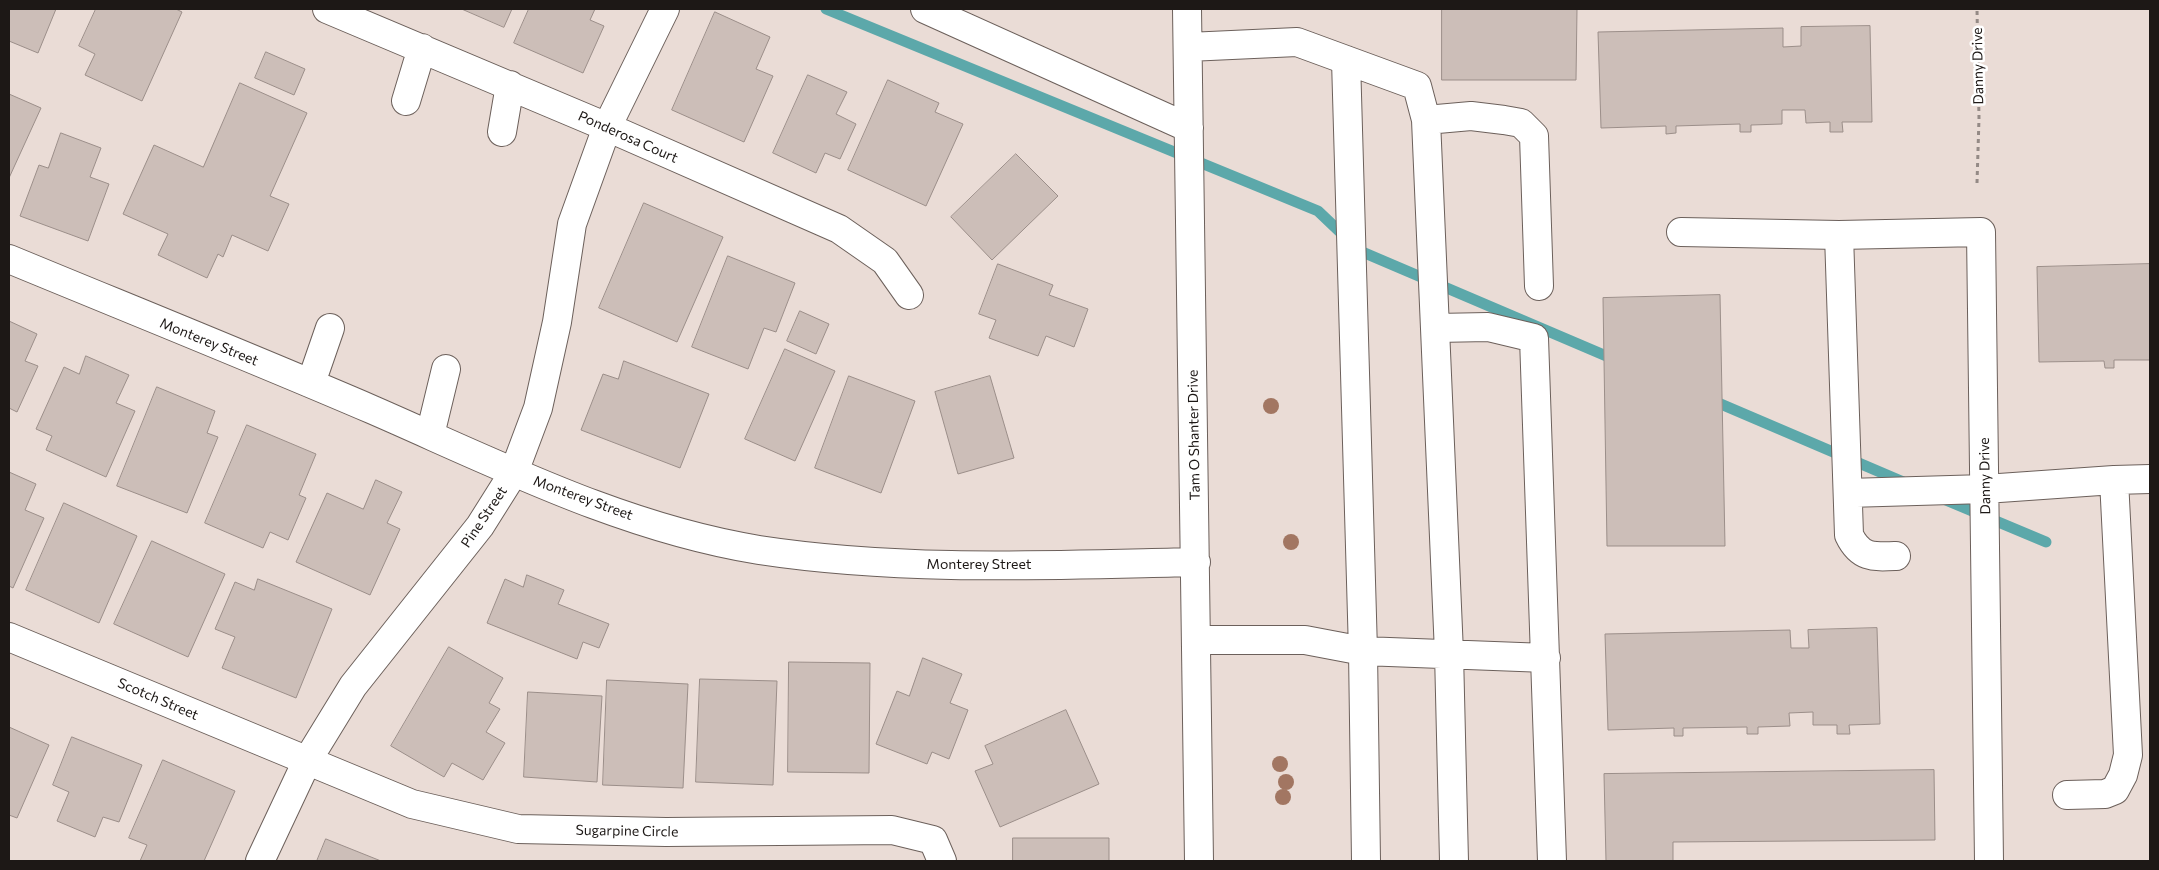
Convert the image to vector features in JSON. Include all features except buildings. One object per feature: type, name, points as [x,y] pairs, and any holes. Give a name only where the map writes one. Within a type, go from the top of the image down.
[{"type":"street","name":"Ponderosa Court","points":[[327,9],[510,85],[839,229],[885,261],[909,295]]},
{"type":"street","name":"Pine Street","points":[[260,861],[307,761],[353,686],[480,526],[514,472],[538,408],[557,322],[572,224],[607,127],[666,9]]},
{"type":"street","points":[[925,9],[1189,128]]},
{"type":"street","name":"Tam O Shanter Drive","points":[[1187,9],[1199,861]]},
{"type":"street","points":[[1188,47],[1297,42],[1417,86],[1426,120],[1436,328],[1449,653],[1454,861]]},
{"type":"street","points":[[406,101],[422,48]]},
{"type":"street","points":[[1346,60],[1350,135],[1363,651],[1366,861]]},
{"type":"street","points":[[502,132],[510,85]]},
{"type":"street","points":[[1426,120],[1471,116],[1504,120],[1521,123],[1534,136],[1539,286]]},
{"type":"street","points":[[1681,232],[1839,235],[1849,534],[1855,548],[1866,555],[1878,557],[1896,556]]},
{"type":"street","name":"Danny Drive","points":[[1839,235],[1981,232],[1989,861]]},
{"type":"street","name":"Monterey Street","points":[[9,260],[311,383],[558,492],[668,528],[758,550],[945,566],[1196,562]]},
{"type":"street","points":[[1436,328],[1488,327],[1534,338],[1552,861]]},
{"type":"street","points":[[311,383],[330,328]]},
{"type":"street","points":[[430,435],[446,369]]},
{"type":"street","points":[[1848,493],[1985,489],[2114,480],[2150,480]]},
{"type":"street","points":[[2066,795],[2105,794],[2115,790],[2123,775],[2128,754],[2114,480]]},
{"type":"street","name":"Scotch Street","points":[[9,637],[307,761]]},
{"type":"street","points":[[1196,640],[1305,640],[1363,651],[1546,658]]},
{"type":"street","name":"Sugarpine Circle","points":[[307,761],[412,804],[518,829],[666,832],[892,830],[934,840],[942,861]]},
{"type":"path","name":"Danny Drive","points":[[1977,183],[1979,118],[1978,9]]},
{"type":"waterway","points":[[826,9],[1318,211],[1360,251],[1618,361]]},
{"type":"waterway","points":[[1709,399],[1908,484]]},
{"type":"waterway","points":[[1941,498],[2046,542]]}]
